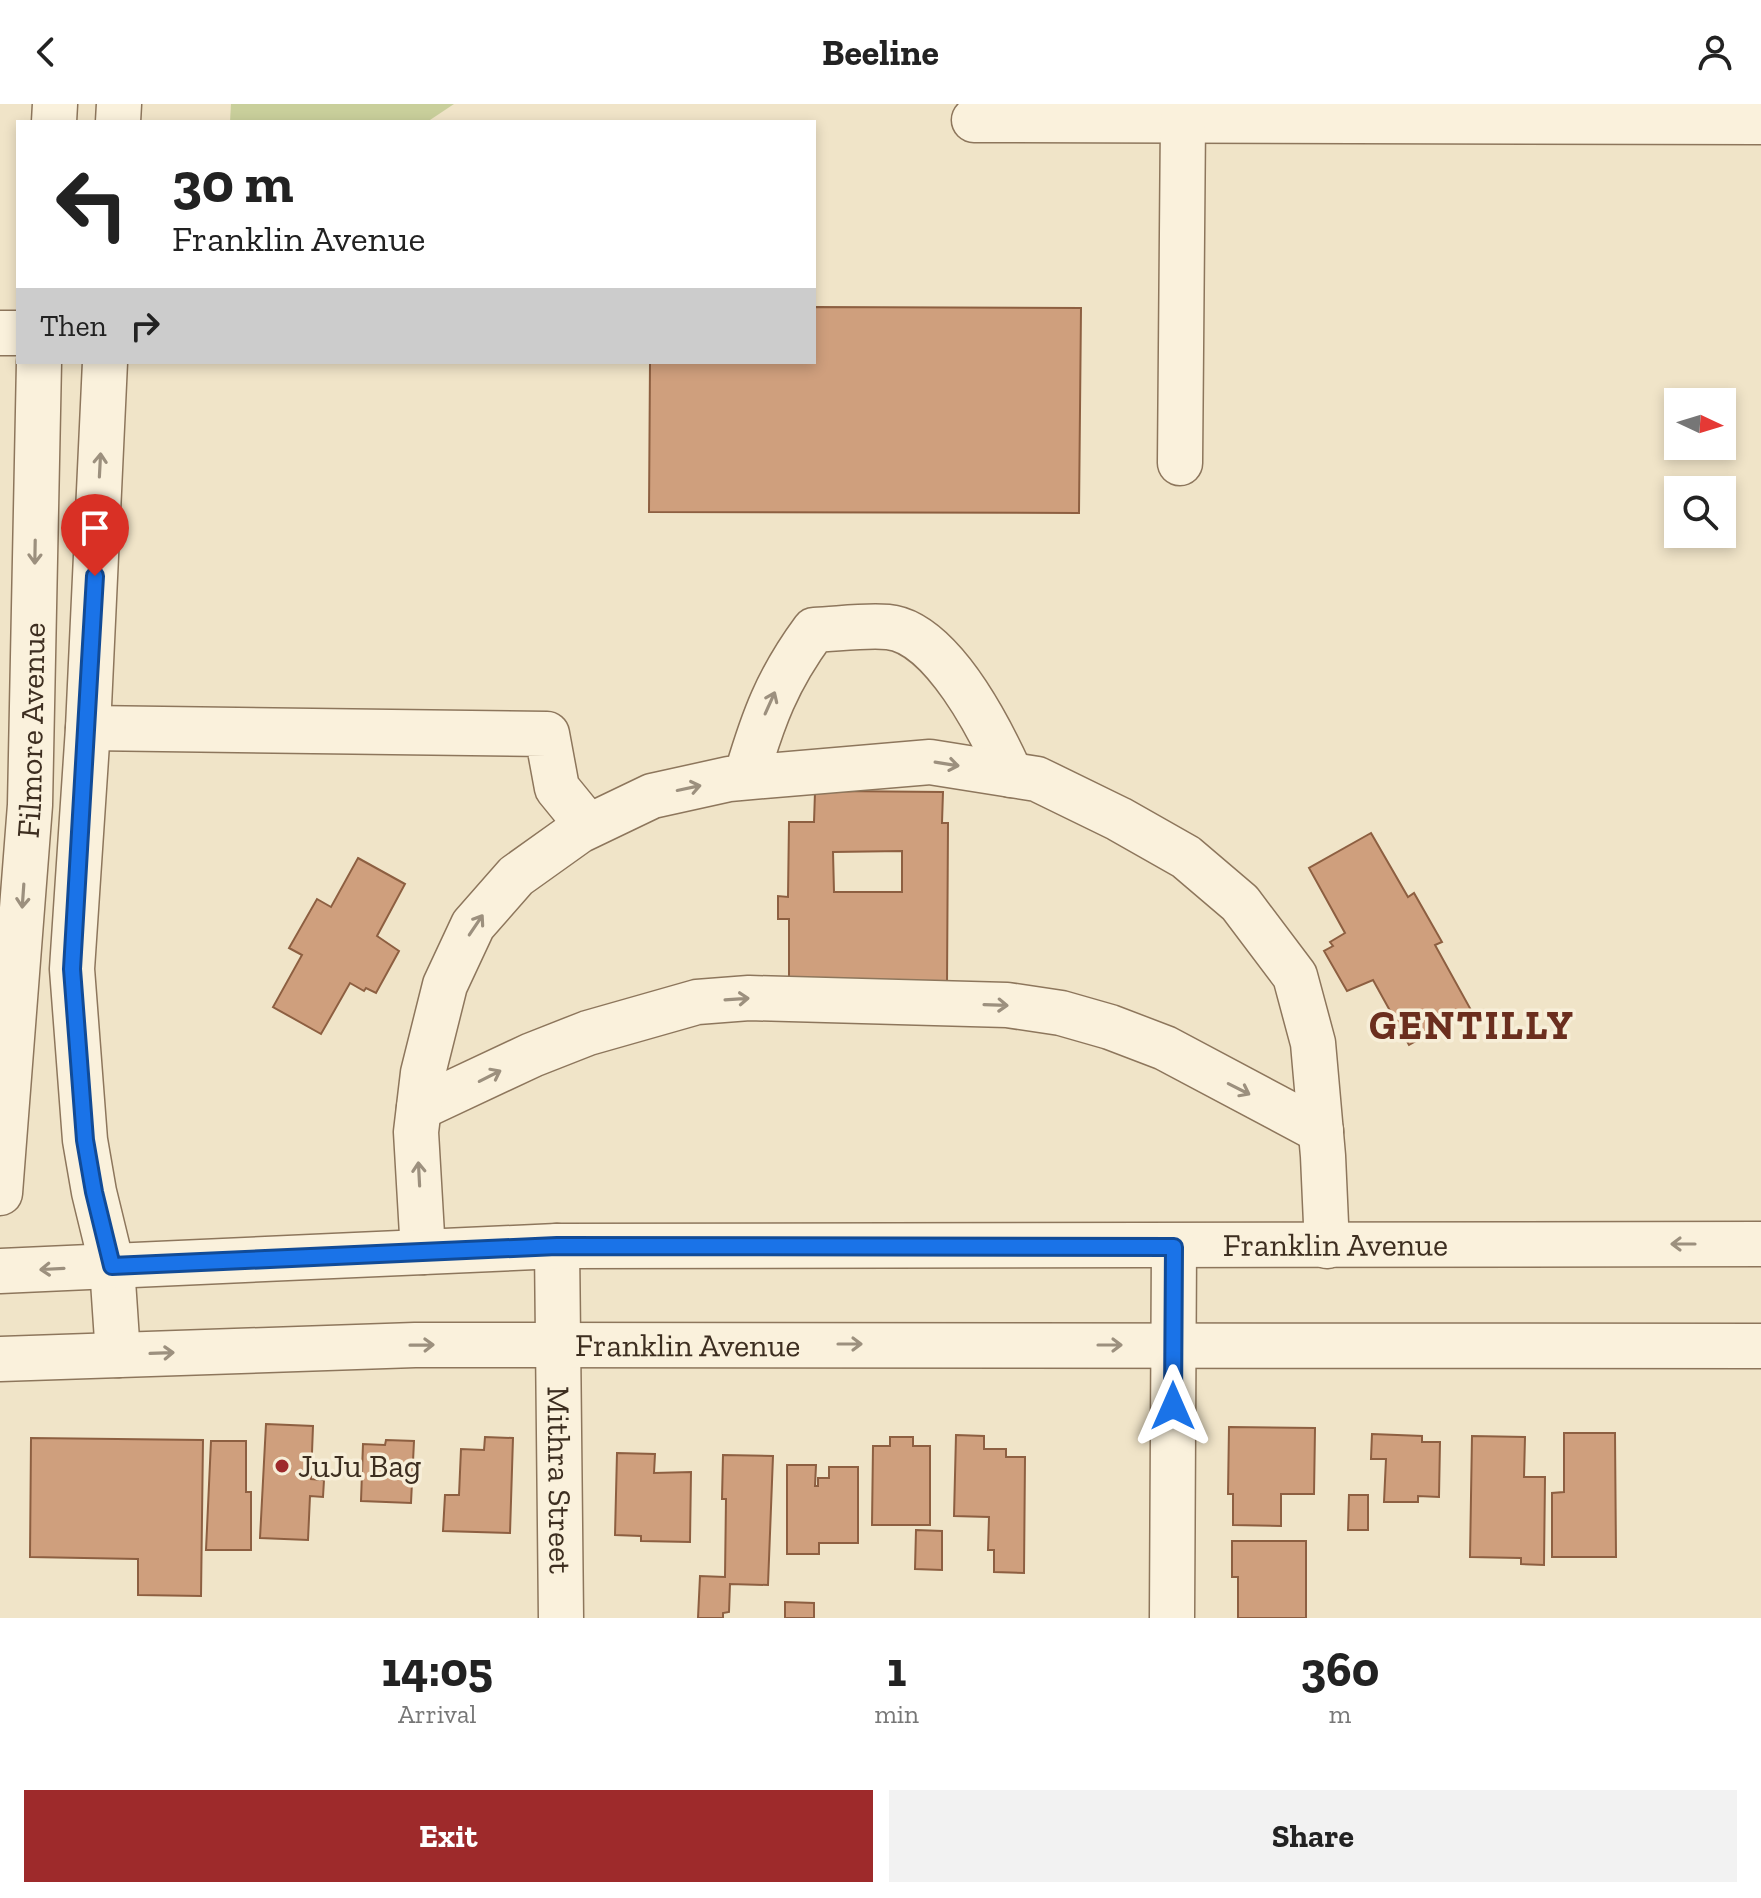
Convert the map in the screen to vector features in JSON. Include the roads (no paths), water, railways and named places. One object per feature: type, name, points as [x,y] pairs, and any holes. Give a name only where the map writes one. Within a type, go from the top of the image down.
[{"type":"street","points":[[974,120],[1174,114],[1761,122]]},
{"type":"street","points":[[1174,114],[1180,463]]},
{"type":"street","name":"Filmore Avenue","points":[[0,1193],[15,805],[39,364]]},
{"type":"street","name":"Filmore Avenue","points":[[105,364],[88,728],[72,969],[85,1140],[112,1266],[118,1355]]},
{"type":"street","points":[[746,777],[762,719],[779,683],[814,630],[890,627],[908,634],[936,654],[988,724],[1011,775]]},
{"type":"street","points":[[88,728],[547,734],[557,788],[588,826]]},
{"type":"street","points":[[423,1252],[416,1132],[423,1073],[445,985],[473,925],[516,876],[588,826],[652,796],[746,777],[930,762],[1037,779],[1119,819],[1186,857],[1240,903],[1295,976],[1313,1043],[1327,1246]]},
{"type":"street","points":[[15,805],[83,810]]},
{"type":"street","points":[[419,1108],[532,1055],[588,1033],[697,1002],[749,998],[1007,1005],[1061,1013],[1165,1048],[1321,1131]]},
{"type":"street","name":"Franklin Avenue","points":[[0,1271],[557,1246],[1761,1244]]},
{"type":"street","name":"Mithra Street","points":[[557,1246],[561,1618]]},
{"type":"street","points":[[1172,1618],[1174,1247]]},
{"type":"street","name":"Franklin Avenue","points":[[0,1359],[415,1345],[1761,1346]]},
{"type":"place","name":"JuJu Bag","points":[[282,1466]]},
{"type":"district","name":"GENTILLY","points":[[1472,1025]]}]
